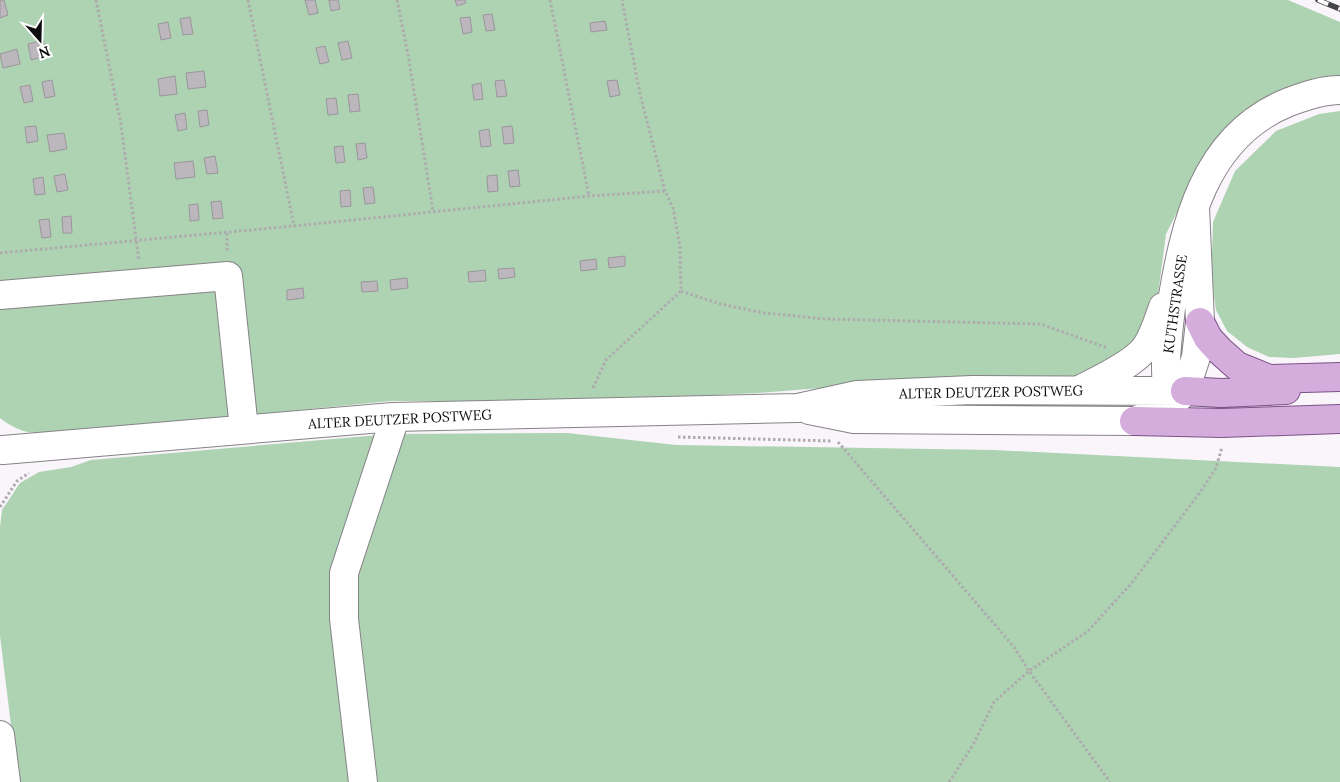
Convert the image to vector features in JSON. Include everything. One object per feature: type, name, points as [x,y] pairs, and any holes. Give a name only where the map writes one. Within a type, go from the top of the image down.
[{"type":"main road","points":[[1200,322],[1208,338],[1237,366],[1269,379],[1340,377]]},
{"type":"main road","points":[[1176,394],[1306,389],[1340,384]]},
{"type":"main road","points":[[1176,394],[1220,435]]},
{"type":"main road","points":[[1134,421],[1220,435],[1340,419]]},
{"type":"street","name":"KUTHSTRASSE","points":[[1195,207],[1200,322],[1196,357],[1176,394],[1166,380],[1169,322],[1180,256],[1195,207],[1208,175],[1228,145],[1255,120],[1280,106],[1307,95],[1340,90]]},
{"type":"street","points":[[1079,390],[1121,368],[1145,349],[1154,331],[1180,256]]},
{"type":"street","points":[[0,295],[228,276],[244,429]]},
{"type":"street","name":"ALTER DEUTZER POSTWEG","points":[[1,454],[244,429],[394,417],[798,408],[858,395],[972,390],[1079,390],[1176,394]]},
{"type":"street","points":[[1134,421],[1168,408],[1176,394]]},
{"type":"street","name":"ALTER DEUTZER POSTWEG","points":[[798,408],[854,419],[1134,421]]},
{"type":"street","points":[[363,782],[344,619],[344,572],[394,417]]},
{"type":"street","points":[[0,735],[6,782]]},
{"type":"path","points":[[96,0],[121,125],[137,240]]},
{"type":"path","points":[[248,0],[294,226]]},
{"type":"path","points":[[397,0],[409,60],[433,211]]},
{"type":"path","points":[[550,0],[588,196]]},
{"type":"path","points":[[589,412],[590,396],[606,360],[681,291],[680,247],[673,208],[665,191],[640,94],[622,0]]},
{"type":"path","points":[[0,253],[588,196],[665,191]]},
{"type":"path","points":[[681,291],[720,304],[764,313],[825,319],[1040,324],[1135,357]]},
{"type":"path","points":[[949,782],[994,702],[1029,671],[1088,631],[1132,584],[1216,468],[1220,435]]},
{"type":"path","points":[[838,442],[1014,647],[1029,671],[1110,782]]},
{"type":"green space","points":[[0,0],[1288,0],[1340,22],[1340,78],[1284,89],[1248,109],[1225,132],[1199,169],[1166,234],[1157,302],[1146,336],[1112,368],[1070,381],[945,378],[758,393],[585,401],[391,401],[67,433],[32,433],[17,428],[0,418]]},
{"type":"green space","points":[[1340,111],[1340,354],[1294,358],[1269,357],[1247,347],[1227,331],[1216,310],[1212,280],[1213,222],[1235,171],[1276,131],[1319,114]]},
{"type":"green space","points":[[567,433],[676,445],[994,450],[1340,467],[1340,782],[18,782],[0,636],[0,527],[2,510],[20,483],[39,472],[71,467],[91,460],[391,434]]},
{"type":"building","points":[[0,0],[4,0],[8,15],[0,18]]},
{"type":"building","points":[[305,0],[315,0],[318,13],[309,15]]},
{"type":"building","points":[[329,0],[338,0],[340,9],[331,11]]},
{"type":"building","points":[[455,0],[465,0],[466,3],[457,6]]},
{"type":"building","points":[[492,14],[495,30],[486,31],[483,15]]},
{"type":"building","points":[[190,17],[193,34],[183,35],[180,19]]},
{"type":"building","points":[[470,17],[472,32],[463,34],[460,18]]},
{"type":"building","points":[[605,21],[607,30],[591,32],[590,23]]},
{"type":"building","points":[[168,22],[171,38],[161,40],[158,24]]},
{"type":"building","points":[[43,40],[47,56],[31,60],[28,44]]},
{"type":"building","points":[[348,41],[352,58],[342,60],[338,43]]},
{"type":"building","points":[[325,46],[329,62],[320,64],[316,48]]},
{"type":"building","points":[[17,49],[20,64],[3,68],[0,54]]},
{"type":"building","points":[[204,71],[206,87],[188,89],[186,73]]},
{"type":"building","points":[[175,76],[177,94],[160,96],[158,79]]},
{"type":"building","points":[[52,80],[55,96],[45,98],[42,82]]},
{"type":"building","points":[[504,80],[507,96],[497,97],[495,81]]},
{"type":"building","points":[[617,80],[620,95],[610,97],[607,81]]},
{"type":"building","points":[[481,83],[483,99],[474,100],[472,85]]},
{"type":"building","points":[[30,85],[33,101],[24,103],[20,87]]},
{"type":"building","points":[[358,94],[360,111],[350,112],[348,95]]},
{"type":"building","points":[[336,98],[338,114],[328,115],[326,99]]},
{"type":"building","points":[[207,110],[209,125],[200,127],[198,111]]},
{"type":"building","points":[[185,113],[187,129],[178,131],[175,115]]},
{"type":"building","points":[[36,126],[38,141],[27,143],[25,127]]},
{"type":"building","points":[[512,126],[514,143],[504,144],[502,127]]},
{"type":"building","points":[[489,129],[491,146],[481,147],[479,131]]},
{"type":"building","points":[[64,133],[67,149],[50,152],[47,135]]},
{"type":"building","points":[[365,143],[367,158],[358,160],[356,144]]},
{"type":"building","points":[[343,146],[345,162],[336,163],[334,147]]},
{"type":"building","points":[[215,156],[218,173],[207,174],[204,158]]},
{"type":"building","points":[[193,161],[195,177],[176,179],[174,163]]},
{"type":"building","points":[[518,170],[520,186],[510,187],[508,171]]},
{"type":"building","points":[[65,174],[68,190],[57,192],[54,176]]},
{"type":"building","points":[[497,175],[498,191],[488,192],[487,176]]},
{"type":"building","points":[[43,177],[45,194],[35,195],[33,179]]},
{"type":"building","points":[[373,187],[375,203],[365,204],[363,188]]},
{"type":"building","points":[[350,190],[351,206],[341,207],[340,191]]},
{"type":"building","points":[[221,201],[223,218],[213,219],[211,202]]},
{"type":"building","points":[[198,204],[199,220],[190,221],[189,205]]},
{"type":"building","points":[[71,216],[72,233],[63,233],[62,217]]},
{"type":"building","points":[[49,219],[51,237],[42,238],[39,220]]},
{"type":"building","points":[[625,256],[625,266],[609,268],[608,258]]},
{"type":"building","points":[[596,259],[597,269],[581,271],[580,261]]},
{"type":"building","points":[[514,268],[515,277],[499,279],[498,269]]},
{"type":"building","points":[[485,270],[486,281],[469,282],[468,272]]},
{"type":"building","points":[[407,278],[408,288],[391,290],[390,280]]},
{"type":"building","points":[[377,281],[378,291],[362,292],[361,282]]},
{"type":"building","points":[[303,288],[304,298],[287,300],[287,290]]},
{"type":"railway","points":[[1318,0],[1340,9]]}]
